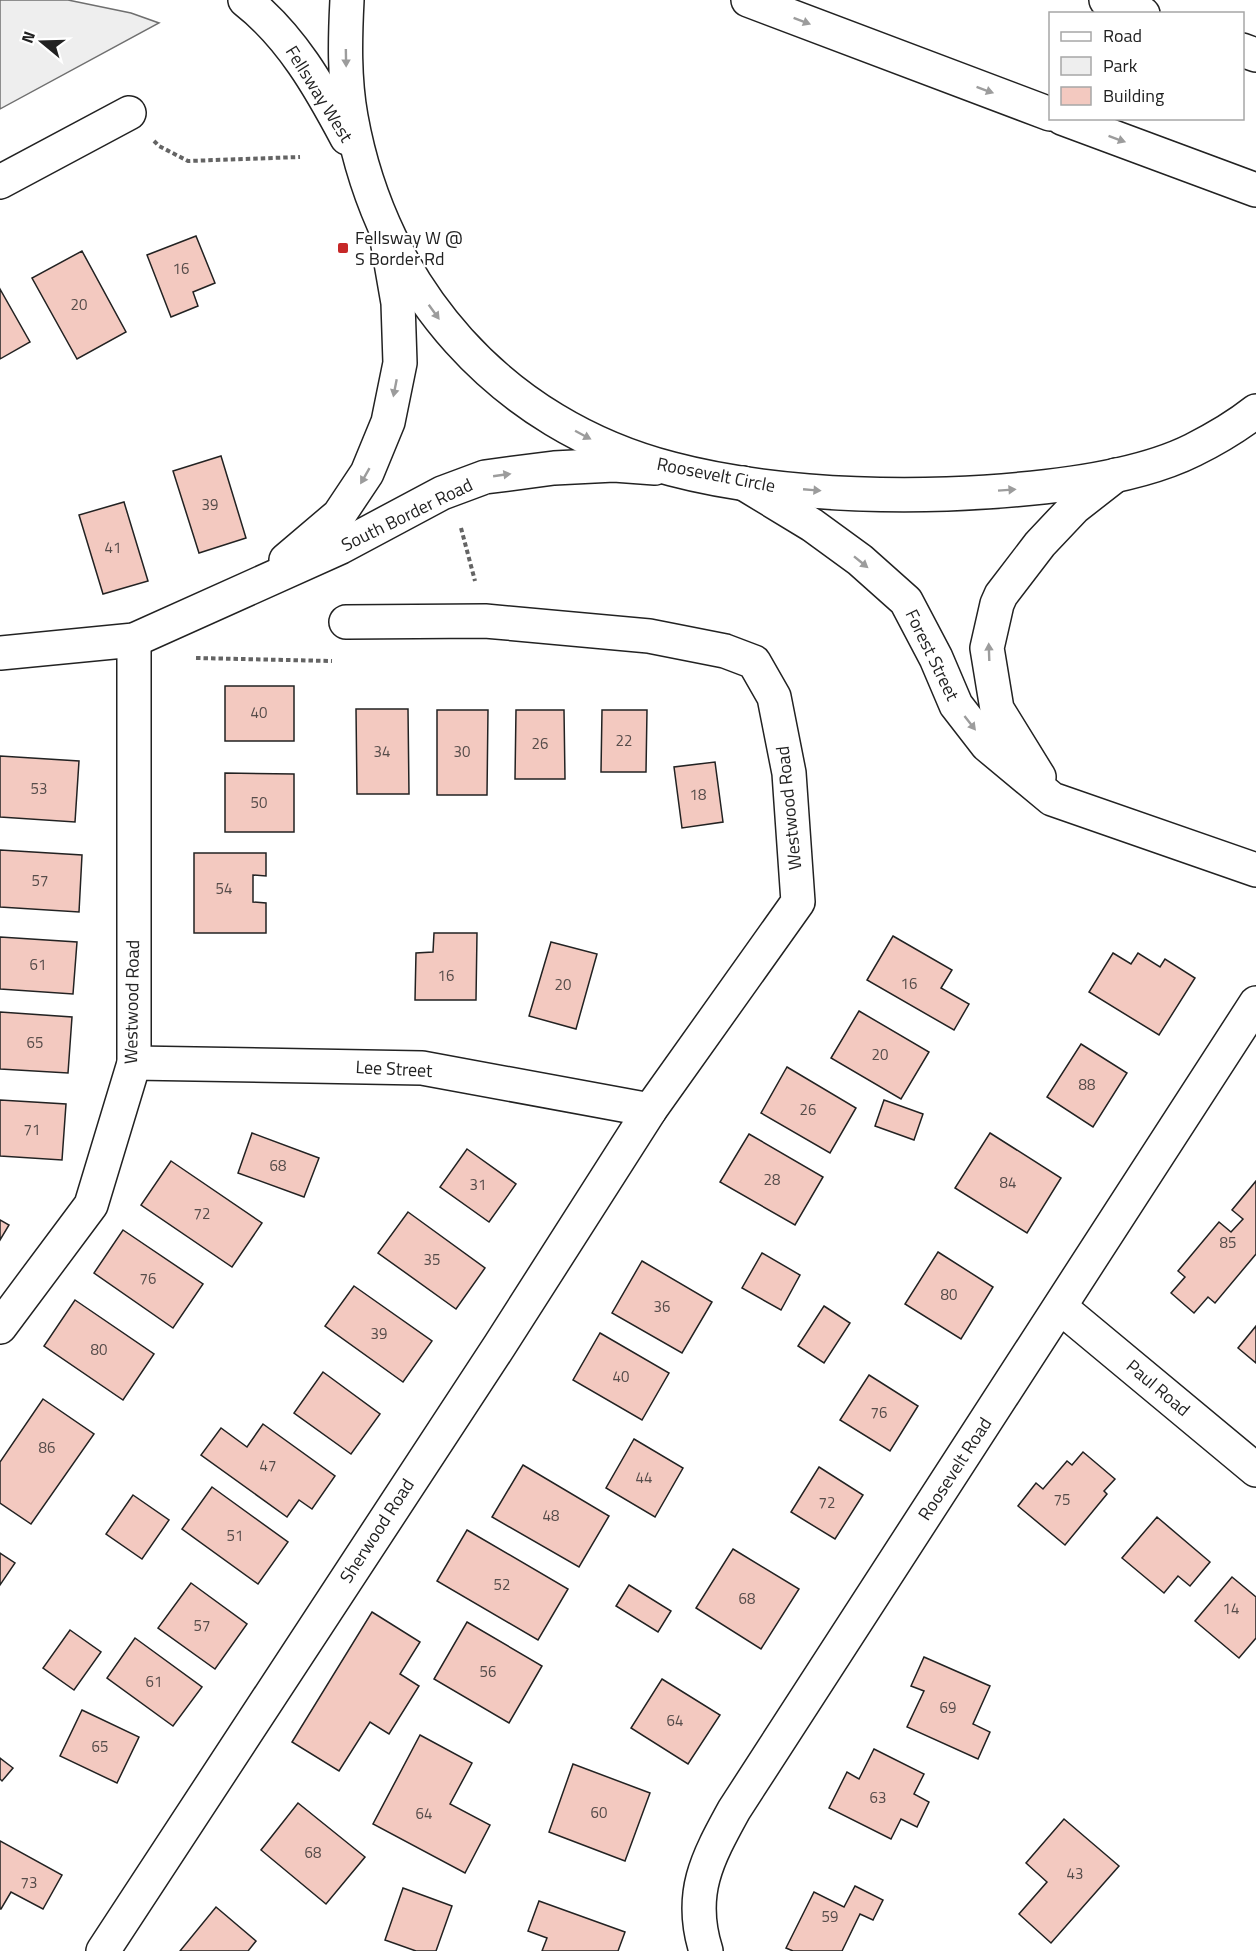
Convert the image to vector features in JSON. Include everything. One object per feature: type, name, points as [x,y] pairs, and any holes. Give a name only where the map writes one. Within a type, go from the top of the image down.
[{"type":"main road","name":"Fellsway West","points":[[245,0],[277,30],[297,54],[331,108],[362,166]]},
{"type":"main road","name":"Roosevelt Circle","points":[[347,0],[346,74],[350,113],[362,166],[384,226],[417,288],[436,316],[481,364],[506,386],[561,423],[590,439],[671,469],[743,483],[843,493],[925,495],[1018,489],[1116,475],[1192,451],[1241,423],[1256,411]]},
{"type":"main road","points":[[748,0],[1049,114]]},
{"type":"main road","points":[[1107,0],[1138,12]]},
{"type":"main road","points":[[0,182],[129,113]]},
{"type":"main road","points":[[1067,120],[1256,190]]},
{"type":"main road","name":"South Border Road","points":[[257,584],[339,515],[367,473],[388,422],[400,363],[398,303],[384,226]]},
{"type":"main road","points":[[1192,451],[1256,438]]},
{"type":"main road","name":"South Border Road","points":[[0,653],[134,640],[340,547],[442,493],[485,477],[554,468],[615,465],[671,469]]},
{"type":"main road","points":[[1052,799],[998,709],[987,648],[1001,595],[1040,544],[1075,507],[1116,475]]},
{"type":"main road","name":"Forest Street","points":[[743,483],[812,525],[860,560],[902,598],[936,658],[956,705],[987,745],[1052,799],[1256,870]]},
{"type":"main road","name":"Westwood Road","points":[[346,622],[485,621],[649,636],[724,651],[754,662],[774,697],[789,773],[798,902],[650,1110]]},
{"type":"main road","name":"Westwood Road","points":[[0,1327],[91,1205],[134,1063],[134,640]]},
{"type":"main road","name":"Roosevelt Road","points":[[706,1951],[699,1923],[699,1889],[707,1861],[734,1810],[1256,1003]]},
{"type":"main road","name":"Lee Street","points":[[134,1063],[422,1068],[650,1110]]},
{"type":"main road","name":"Sherwood Road","points":[[103,1951],[500,1345],[650,1110]]},
{"type":"main road","name":"Paul Road","points":[[1060,1307],[1256,1470]]},
{"type":"path","points":[[129,113],[159,146],[188,161],[300,157]]},
{"type":"path","points":[[460,524],[485,621]]},
{"type":"path","points":[[187,658],[348,662],[346,622]]},
{"type":"green space","points":[[0,0],[68,0],[131,13],[159,23],[0,109]]},
{"type":"building","points":[[196,236],[215,283],[193,292],[198,306],[171,317],[147,255]]},
{"type":"building","points":[[82,251],[126,332],[77,359],[32,278]]},
{"type":"building","points":[[0,289],[30,342],[0,359]]},
{"type":"building","points":[[221,456],[246,538],[199,553],[173,471]]},
{"type":"building","points":[[124,502],[148,581],[103,594],[79,515]]},
{"type":"building","points":[[225,686],[294,686],[294,741],[225,741]]},
{"type":"building","points":[[356,709],[408,709],[409,794],[357,794]]},
{"type":"building","points":[[437,710],[488,710],[487,795],[437,795]]},
{"type":"building","points":[[516,710],[564,710],[565,779],[515,779]]},
{"type":"building","points":[[602,710],[647,710],[646,772],[601,772]]},
{"type":"building","points":[[0,756],[79,761],[75,822],[0,817]]},
{"type":"building","points":[[715,762],[723,822],[682,828],[674,767]]},
{"type":"building","points":[[225,773],[294,774],[294,832],[225,832]]},
{"type":"building","points":[[0,850],[82,855],[79,912],[0,907]]},
{"type":"building","points":[[194,853],[266,853],[266,876],[253,875],[253,902],[266,903],[266,933],[194,933]]},
{"type":"building","points":[[434,933],[477,933],[476,1000],[415,1000],[416,953],[433,952]]},
{"type":"building","points":[[893,936],[952,970],[941,988],[969,1004],[954,1030],[867,980]]},
{"type":"building","points":[[0,937],[77,942],[73,994],[0,989]]},
{"type":"building","points":[[551,942],[597,954],[576,1029],[529,1016]]},
{"type":"building","points":[[1113,953],[1131,964],[1138,953],[1160,967],[1165,959],[1195,978],[1159,1035],[1089,992]]},
{"type":"building","points":[[859,1011],[929,1052],[901,1099],[831,1058]]},
{"type":"building","points":[[0,1012],[72,1017],[68,1073],[0,1069]]},
{"type":"building","points":[[1081,1044],[1127,1073],[1093,1127],[1047,1097]]},
{"type":"building","points":[[787,1067],[856,1108],[830,1153],[761,1113]]},
{"type":"building","points":[[0,1100],[66,1104],[62,1160],[0,1156]]},
{"type":"building","points":[[884,1100],[923,1114],[914,1140],[875,1126]]},
{"type":"building","points":[[252,1133],[319,1158],[304,1197],[238,1173]]},
{"type":"building","points":[[990,1133],[1061,1178],[1027,1233],[955,1188]]},
{"type":"building","points":[[749,1134],[823,1177],[795,1225],[720,1182]]},
{"type":"building","points":[[467,1149],[516,1184],[489,1222],[440,1187]]},
{"type":"building","points":[[171,1161],[262,1223],[232,1267],[141,1205]]},
{"type":"building","points":[[1256,1181],[1256,1254],[1215,1303],[1208,1297],[1194,1313],[1171,1293],[1185,1277],[1178,1271],[1219,1222],[1231,1232],[1243,1219],[1232,1210]]},
{"type":"building","points":[[408,1212],[485,1268],[456,1309],[378,1253]]},
{"type":"building","points":[[0,1220],[9,1225],[0,1240]]},
{"type":"building","points":[[123,1230],[203,1284],[173,1328],[94,1273]]},
{"type":"building","points":[[938,1252],[993,1287],[961,1339],[905,1304]]},
{"type":"building","points":[[762,1253],[800,1275],[781,1310],[742,1288]]},
{"type":"building","points":[[642,1261],[712,1302],[682,1353],[612,1313]]},
{"type":"building","points":[[354,1286],[432,1341],[403,1382],[325,1326]]},
{"type":"building","points":[[75,1300],[154,1354],[123,1400],[44,1346]]},
{"type":"building","points":[[824,1306],[850,1323],[824,1363],[798,1346]]},
{"type":"building","points":[[1256,1326],[1256,1363],[1238,1348]]},
{"type":"building","points":[[600,1333],[669,1373],[642,1420],[573,1380]]},
{"type":"building","points":[[323,1372],[380,1414],[351,1454],[294,1413]]},
{"type":"building","points":[[869,1375],[918,1406],[890,1451],[840,1420]]},
{"type":"building","points":[[43,1399],[94,1434],[31,1524],[0,1503],[0,1462]]},
{"type":"building","points":[[263,1424],[335,1476],[312,1509],[299,1500],[287,1517],[201,1455],[221,1428],[247,1447]]},
{"type":"building","points":[[634,1439],[683,1468],[655,1517],[606,1488]]},
{"type":"building","points":[[1083,1452],[1115,1479],[1104,1491],[1107,1494],[1065,1545],[1018,1506],[1036,1483],[1043,1489],[1067,1461],[1072,1465]]},
{"type":"building","points":[[523,1465],[609,1516],[579,1567],[492,1517]]},
{"type":"building","points":[[819,1467],[863,1495],[835,1539],[791,1512]]},
{"type":"building","points":[[212,1487],[288,1542],[258,1584],[182,1529]]},
{"type":"building","points":[[133,1495],[169,1520],[142,1559],[106,1534]]},
{"type":"building","points":[[1157,1517],[1210,1562],[1190,1586],[1178,1576],[1164,1593],[1122,1558]]},
{"type":"building","points":[[467,1530],[568,1589],[538,1640],[437,1581]]},
{"type":"building","points":[[733,1549],[799,1589],[761,1649],[696,1608]]},
{"type":"building","points":[[0,1553],[15,1563],[0,1585]]},
{"type":"building","points":[[1232,1577],[1256,1597],[1256,1638],[1239,1658],[1195,1621]]},
{"type":"building","points":[[191,1583],[247,1624],[215,1669],[158,1628]]},
{"type":"building","points":[[629,1585],[671,1611],[658,1632],[616,1606]]},
{"type":"building","points":[[372,1612],[420,1642],[400,1674],[419,1686],[389,1734],[370,1722],[339,1771],[292,1742]]},
{"type":"building","points":[[467,1622],[542,1666],[509,1723],[434,1679]]},
{"type":"building","points":[[70,1630],[101,1652],[74,1690],[43,1668]]},
{"type":"building","points":[[135,1638],[202,1687],[173,1726],[107,1678]]},
{"type":"building","points":[[924,1657],[990,1686],[973,1724],[990,1732],[978,1759],[907,1727],[924,1691],[911,1686]]},
{"type":"building","points":[[662,1679],[720,1715],[688,1764],[631,1728]]},
{"type":"building","points":[[82,1710],[139,1737],[117,1783],[60,1756]]},
{"type":"building","points":[[420,1735],[472,1763],[450,1804],[490,1825],[465,1873],[373,1824]]},
{"type":"building","points":[[874,1749],[924,1774],[914,1794],[929,1802],[917,1827],[901,1819],[891,1839],[829,1808],[847,1772],[859,1779]]},
{"type":"building","points":[[0,1758],[13,1768],[2,1781],[0,1779]]},
{"type":"building","points":[[573,1764],[650,1793],[625,1861],[549,1832]]},
{"type":"building","points":[[298,1803],[365,1857],[326,1904],[261,1850]]},
{"type":"building","points":[[1064,1819],[1119,1866],[1051,1943],[1019,1914],[1047,1882],[1026,1863]]},
{"type":"building","points":[[0,1841],[62,1875],[43,1909],[11,1892],[0,1909]]},
{"type":"building","points":[[855,1886],[883,1900],[873,1920],[860,1914],[842,1951],[793,1951],[786,1948],[814,1892],[844,1907]]},
{"type":"building","points":[[403,1888],[452,1906],[436,1951],[416,1951],[385,1940]]},
{"type":"building","points":[[539,1901],[625,1932],[618,1951],[542,1951],[547,1938],[528,1931]]},
{"type":"building","points":[[216,1907],[256,1941],[248,1951],[180,1951]]},
{"type":"place","name":"Fellsway W @ S Border Rd","points":[[343,248]]}]
